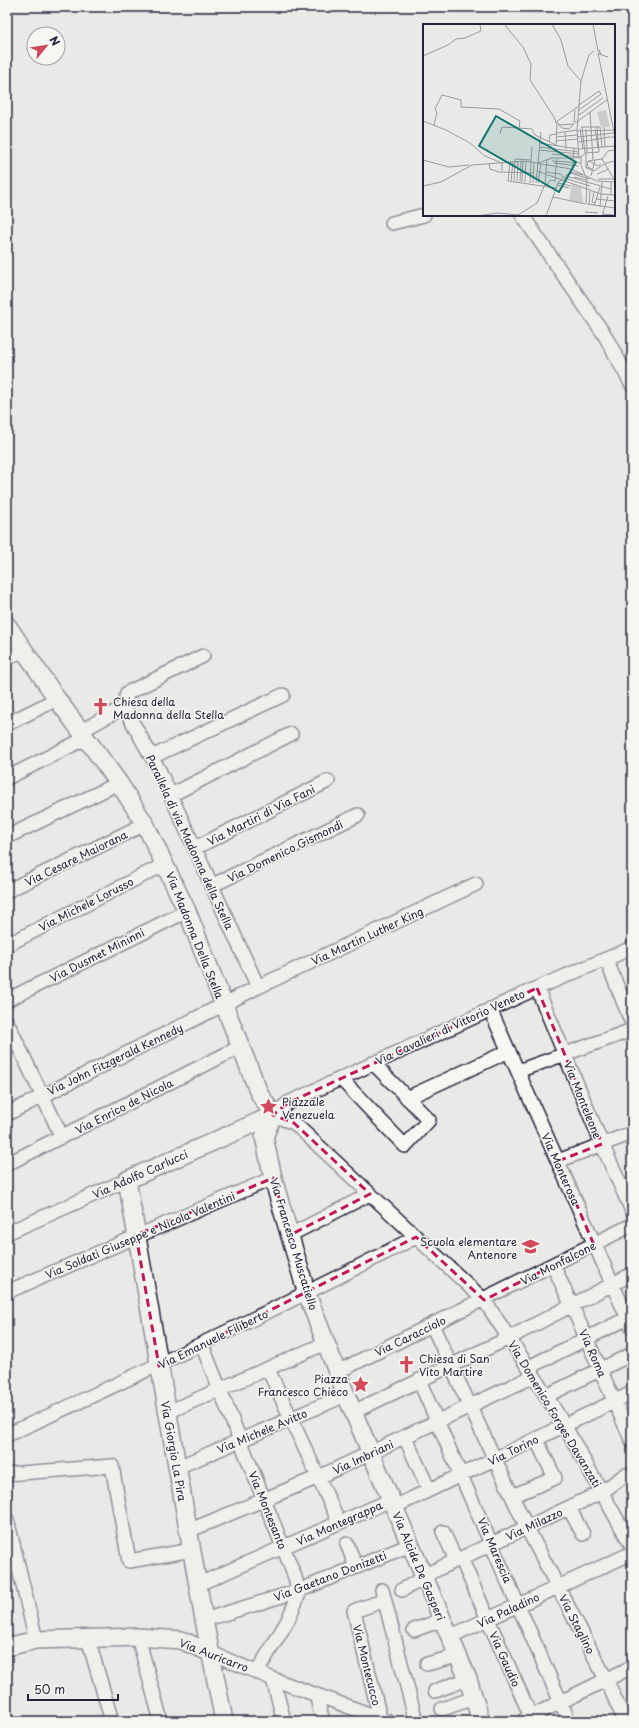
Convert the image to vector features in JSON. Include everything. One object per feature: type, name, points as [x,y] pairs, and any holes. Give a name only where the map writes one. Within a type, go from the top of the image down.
[{"type":"street","points":[[392,223],[423,215]]},
{"type":"street","points":[[523,216],[604,334],[632,385]]},
{"type":"street","name":"Via Madonna Della Stella","points":[[7,625],[57,700],[84,734],[119,783],[145,824],[187,910],[259,1093],[273,1115]]},
{"type":"street","points":[[7,658],[24,650]]},
{"type":"street","points":[[7,778],[84,734],[124,707],[127,693],[203,656]]},
{"type":"street","points":[[152,757],[283,695]]},
{"type":"street","points":[[7,724],[57,700]]},
{"type":"street","name":"Parallela di via Madonna della Stella","points":[[124,707],[171,795],[258,987]]},
{"type":"street","points":[[171,795],[291,734]]},
{"type":"street","name":"Via Martiri di Via Fani","points":[[195,848],[328,781]]},
{"type":"street","points":[[7,838],[119,783]]},
{"type":"street","name":"Via Domenico Gismondi","points":[[211,886],[358,815]]},
{"type":"street","name":"Via Cesare Maiorana","points":[[7,892],[145,824]]},
{"type":"street","name":"Via Michele Lorusso","points":[[7,944],[165,864]]},
{"type":"street","name":"Via Martin Luther King","points":[[258,987],[476,884]]},
{"type":"street","name":"Via Dusmet Mininni","points":[[7,1000],[187,910]]},
{"type":"street","name":"Via Cavalieri di Vittorio Veneto","points":[[273,1115],[288,1103],[373,1063],[537,988],[632,948]]},
{"type":"street","points":[[606,959],[632,1023]]},
{"type":"street","points":[[224,1005],[258,987]]},
{"type":"street","name":"Via Monteleone","points":[[537,988],[602,1144],[632,1211]]},
{"type":"street","name":"Via John Fitzgerald Kennedy","points":[[7,1114],[224,1005]]},
{"type":"street","name":"Via Monterosa","points":[[490,1009],[612,1285],[630,1321]]},
{"type":"street","points":[[7,1022],[62,1137]]},
{"type":"street","points":[[518,1071],[632,1030]]},
{"type":"street","name":"Via Enrico de Nicola","points":[[7,1164],[240,1047]]},
{"type":"street","points":[[407,1098],[509,1051]]},
{"type":"street","points":[[340,1079],[404,1146],[429,1120],[373,1063]]},
{"type":"street","name":"Via Francesco Muscatiello","points":[[273,1115],[264,1137],[273,1178],[307,1294],[337,1372]]},
{"type":"street","name":"Via Adolfo Carlucci","points":[[7,1232],[273,1115]]},
{"type":"street","name":"Via Domenico Forges Davanzati","points":[[273,1115],[294,1123],[484,1300],[532,1372],[564,1425],[632,1546]]},
{"type":"street","points":[[558,1161],[632,1132]]},
{"type":"street","name":"Via Soldati Giuseppe e Nicola Valentini","points":[[7,1292],[136,1235],[273,1178]]},
{"type":"street","name":"Via Giorgio La Pira","points":[[127,1180],[188,1531],[224,1721]]},
{"type":"street","points":[[290,1235],[370,1194]]},
{"type":"street","name":"Via Monfalcone","points":[[484,1300],[632,1226]]},
{"type":"street","name":"Via Emanuele Filiberto","points":[[7,1435],[159,1366],[307,1294],[416,1237]]},
{"type":"street","name":"Via Roma","points":[[553,1265],[631,1438]]},
{"type":"street","points":[[337,1372],[353,1412],[509,1338],[632,1274]]},
{"type":"street","name":"Via Caracciolo","points":[[337,1372],[484,1300]]},
{"type":"street","name":"Via Imbriani","points":[[188,1531],[318,1478],[371,1454],[469,1406],[532,1372],[587,1338],[630,1321]]},
{"type":"street","name":"Via Staglino","points":[[432,1326],[527,1528],[606,1679],[625,1721]]},
{"type":"street","points":[[168,1412],[326,1343]]},
{"type":"street","name":"Via Montesanto","points":[[202,1345],[295,1577],[298,1591]]},
{"type":"street","points":[[546,1396],[632,1354]]},
{"type":"street","points":[[268,1368],[339,1522]]},
{"type":"street","name":"Via Marescia","points":[[419,1380],[570,1721]]},
{"type":"street","name":"Via Torino","points":[[392,1503],[429,1490],[462,1475],[632,1393]]},
{"type":"street","name":"Via Michele Avitto","points":[[178,1467],[346,1395]]},
{"type":"street","name":"Via Alcide De Gasperi","points":[[353,1412],[468,1679],[481,1721]]},
{"type":"street","points":[[405,1437],[429,1490]]},
{"type":"street","points":[[512,1496],[554,1478],[536,1438]]},
{"type":"street","points":[[7,1474],[112,1466],[129,1561],[192,1550]]},
{"type":"street","name":"Via Milazzo","points":[[402,1590],[458,1559],[602,1492],[625,1475]]},
{"type":"street","name":"Via Montegrappa","points":[[198,1584],[283,1548],[339,1522],[392,1503]]},
{"type":"street","points":[[569,1508],[583,1534]]},
{"type":"street","points":[[7,1519],[36,1640]]},
{"type":"street","name":"Via Gaudio","points":[[443,1532],[488,1619],[527,1719]]},
{"type":"street","points":[[347,1544],[356,1567]]},
{"type":"street","name":"Via Gaetano Donizetti","points":[[204,1620],[298,1591],[410,1545]]},
{"type":"street","name":"Via Paladino","points":[[449,1637],[632,1553]]},
{"type":"street","points":[[257,1672],[288,1620],[299,1594],[298,1591]]},
{"type":"street","name":"Via Montecucco","points":[[384,1720],[354,1611],[384,1595],[416,1721]]},
{"type":"street","points":[[414,1630],[442,1620]]},
{"type":"street","points":[[138,1637],[161,1721]]},
{"type":"street","name":"Via Auricarro","points":[[7,1647],[36,1640],[138,1637],[181,1640],[273,1679],[316,1695],[355,1715],[384,1720]]},
{"type":"street","points":[[88,1639],[112,1721]]},
{"type":"street","points":[[427,1664],[457,1656]]},
{"type":"street","points":[[527,1719],[632,1667]]},
{"type":"street","points":[[273,1679],[284,1721]]},
{"type":"street","points":[[435,1691],[468,1679]]},
{"type":"street","points":[[316,1695],[323,1721]]},
{"type":"street","points":[[442,1709],[474,1698]]},
{"type":"highlighted area","points":[[537,988],[602,1144],[558,1161],[594,1245],[484,1300],[416,1237],[159,1366],[136,1235],[273,1178],[290,1235],[370,1194],[294,1123],[273,1115],[288,1103]]},
{"type":"place","name":"Chiesa della Madonna della Stella","points":[[100,707]]},
{"type":"place","name":"Piazzale Venezuela","points":[[269,1107]]},
{"type":"place","name":"Scuola elementare Antenore","points":[[530,1247]]},
{"type":"place","name":"Chiesa di San Vito Martire","points":[[406,1364]]},
{"type":"place","name":"Piazza Francesco Chieco","points":[[361,1384]]}]
